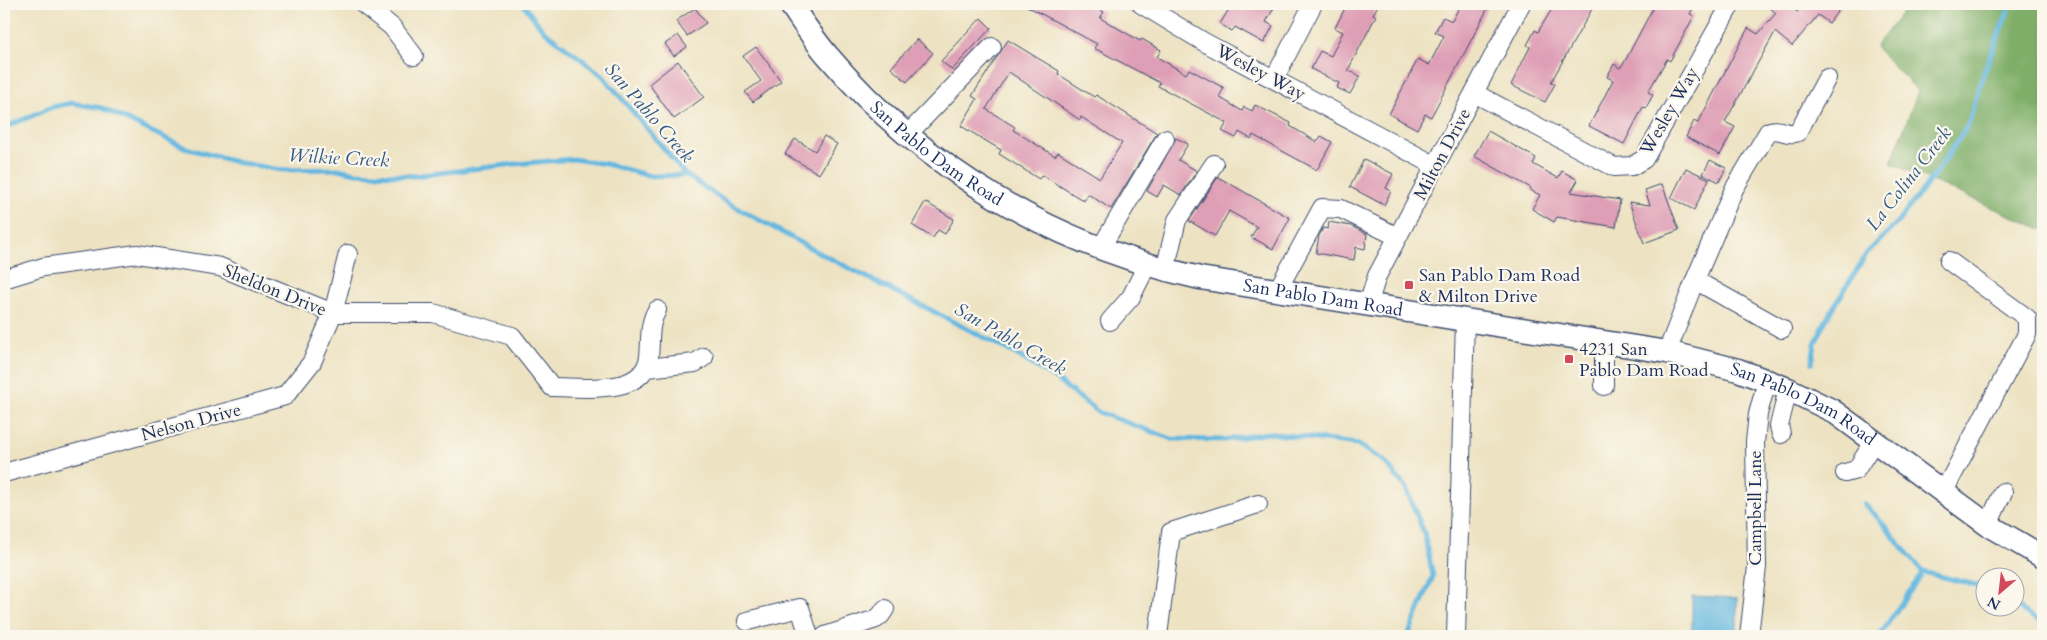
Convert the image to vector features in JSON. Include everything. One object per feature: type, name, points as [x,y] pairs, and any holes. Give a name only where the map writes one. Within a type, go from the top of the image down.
[{"type":"main road","name":"San Pablo Dam Road","points":[[790,4],[827,56],[865,97],[908,134],[959,175],[1010,207],[1052,229],[1100,249],[1156,267],[1277,291],[1667,352],[1738,370],[1788,389],[1833,411],[1875,440],[1988,525],[2043,557]]},
{"type":"street","points":[[362,4],[392,27],[414,56]]},
{"type":"street","name":"Wesley Way","points":[[1141,4],[1204,42],[1436,166]]},
{"type":"street","points":[[1274,79],[1313,4]]},
{"type":"street","name":"Milton Drive","points":[[1368,305],[1376,276],[1521,4]]},
{"type":"street","name":"Wesley Way","points":[[1474,93],[1614,167],[1632,166],[1644,159],[1731,4]]},
{"type":"street","points":[[908,134],[992,47]]},
{"type":"street","points":[[1667,352],[1734,189],[1768,132],[1775,129],[1792,134],[1798,132],[1827,78]]},
{"type":"street","points":[[1100,249],[1165,139]]},
{"type":"street","points":[[1110,321],[1156,267],[1178,220],[1214,164]]},
{"type":"street","points":[[1277,291],[1322,208],[1341,208],[1398,237]]},
{"type":"street","name":"Sheldon Drive","points":[[4,279],[43,267],[137,254],[220,267],[333,313],[434,312],[512,336],[552,387],[613,386],[635,380],[646,368]]},
{"type":"street","name":"Nelson Drive","points":[[4,473],[285,396],[312,362],[333,313],[348,254]]},
{"type":"street","points":[[1943,493],[2027,334],[2029,325],[2027,318],[1949,261]]},
{"type":"street","points":[[1695,280],[1782,329]]},
{"type":"street","points":[[657,310],[650,329],[650,353],[646,368],[695,363],[704,358]]},
{"type":"street","points":[[1456,636],[1465,320]]},
{"type":"street","points":[[1604,342],[1604,386]]},
{"type":"street","name":"Campbell Lane","points":[[1750,636],[1757,567],[1755,442],[1758,414],[1767,380]]},
{"type":"street","points":[[1781,434],[1779,426],[1788,389]]},
{"type":"street","points":[[1845,472],[1856,470],[1875,440]]},
{"type":"street","points":[[1988,525],[2003,492]]},
{"type":"street","points":[[1158,636],[1171,532],[1258,504]]},
{"type":"street","points":[[747,621],[800,608],[809,636]]},
{"type":"street","points":[[825,636],[876,619],[885,608]]},
{"type":"green space","points":[[1909,4],[2043,4],[2043,230],[1891,163],[1918,91],[1875,47]]},
{"type":"water","points":[[1692,596],[1737,598],[1737,636],[1692,636]]},
{"type":"building","points":[[1023,4],[1089,4],[1104,12],[1100,18],[1140,41],[1142,39],[1161,50],[1157,57],[1186,74],[1189,69],[1224,88],[1219,97],[1242,111],[1244,107],[1252,111],[1255,105],[1291,123],[1290,126],[1317,142],[1321,136],[1332,142],[1317,170],[1253,135],[1251,139],[1239,132],[1236,138],[1222,131],[1227,123],[1158,86],[1160,83],[1094,48],[1097,44]]},
{"type":"building","points":[[1232,4],[1276,4],[1266,22],[1273,26],[1264,43],[1235,27],[1232,31],[1220,24]]},
{"type":"building","points":[[1347,4],[1379,4],[1373,14],[1376,16],[1348,70],[1360,76],[1350,94],[1337,88],[1339,83],[1311,69],[1320,51],[1331,56],[1343,32],[1335,28]]},
{"type":"building","points":[[1461,4],[1490,4],[1431,117],[1425,114],[1417,129],[1389,114],[1418,59],[1429,65],[1444,36],[1435,32],[1443,17],[1452,21]]},
{"type":"building","points":[[1555,4],[1582,4],[1592,9],[1551,82],[1555,84],[1545,102],[1511,85],[1530,47],[1527,45],[1535,30],[1538,32]]},
{"type":"building","points":[[1655,4],[1695,4],[1690,14],[1694,16],[1670,61],[1667,59],[1648,92],[1653,95],[1646,108],[1643,107],[1624,144],[1589,126],[1613,80],[1607,77],[1614,64],[1620,68],[1625,61]]},
{"type":"building","points":[[1765,4],[1787,4],[1797,12],[1802,4],[1843,4],[1829,23],[1818,15],[1792,46],[1775,32],[1725,122],[1735,127],[1720,155],[1686,137],[1694,121],[1698,123],[1748,28],[1758,34],[1776,13]]},
{"type":"building","points":[[695,8],[706,23],[687,36],[676,21]]},
{"type":"building","points":[[981,18],[991,28],[952,70],[941,61]]},
{"type":"building","points":[[678,35],[687,47],[674,56],[665,44]]},
{"type":"building","points":[[917,39],[933,53],[907,82],[891,68]]},
{"type":"building","points":[[1008,40],[1059,71],[1058,74],[1094,97],[1096,95],[1157,133],[1111,209],[1088,194],[1084,201],[1042,175],[1039,179],[999,154],[1001,150],[961,126],[977,99],[972,96]],"holes":[[[1009,72],[1080,120],[1081,117],[1122,143],[1100,178],[1058,152],[1055,156],[1013,130],[1015,127],[986,109]]]},
{"type":"building","points":[[756,47],[781,81],[753,102],[745,92],[761,81],[743,56]]},
{"type":"building","points":[[678,61],[704,97],[674,119],[649,84]]},
{"type":"building","points":[[1488,131],[1536,158],[1533,164],[1558,178],[1562,171],[1578,180],[1571,192],[1620,200],[1616,227],[1557,217],[1554,222],[1532,209],[1540,195],[1474,156]]},
{"type":"building","points":[[824,136],[837,144],[819,174],[785,154],[795,139],[815,151]]},
{"type":"building","points":[[1176,138],[1188,144],[1178,160],[1197,171],[1181,195],[1164,185],[1157,197],[1147,191]]},
{"type":"building","points":[[1364,159],[1393,174],[1386,188],[1391,191],[1384,205],[1350,187]]},
{"type":"building","points":[[1710,160],[1726,168],[1719,182],[1703,174]]},
{"type":"building","points":[[1686,168],[1709,179],[1694,210],[1671,198]]},
{"type":"building","points":[[1218,177],[1290,218],[1273,249],[1251,237],[1257,227],[1229,211],[1215,236],[1189,221]]},
{"type":"building","points":[[1662,184],[1679,230],[1644,243],[1629,202],[1650,205],[1645,190]]},
{"type":"building","points":[[925,202],[954,219],[945,234],[938,230],[933,238],[912,225]]},
{"type":"building","points":[[1329,222],[1351,226],[1367,234],[1365,249],[1356,247],[1354,260],[1316,253],[1319,236],[1323,228],[1328,229]]},
{"type":"waterway","name":"San Pablo Creek","points":[[523,4],[543,30],[602,75],[686,175],[723,200],[814,250],[1014,353],[1057,380],[1098,412],[1172,439],[1224,440],[1268,433],[1357,444],[1384,461],[1406,488],[1424,533],[1433,576],[1408,636]]},
{"type":"waterway","name":"La Colina Creek","points":[[1812,363],[1815,344],[1826,320],[1867,253],[1897,223],[1938,170],[1968,125],[1985,69],[2011,4]]},
{"type":"waterway","name":"Wilkie Creek","points":[[4,128],[52,107],[72,103],[102,108],[186,148],[236,162],[281,170],[338,169],[356,173],[414,176],[573,159],[606,164],[650,176],[686,175]]},
{"type":"waterway","name":"La Colina Creek","points":[[1864,504],[1880,520],[1923,572]]},
{"type":"waterway","name":"San Pablo Creek","points":[[1879,636],[1923,572],[1974,585]]},
{"type":"waterway","name":"San Pablo Creek","points":[[2024,612],[2043,624]]},
{"type":"place","name":"San Pablo Dam Road & Milton Drive","points":[[1409,285]]},
{"type":"place","name":"4231 San Pablo Dam Road","points":[[1569,359]]}]
